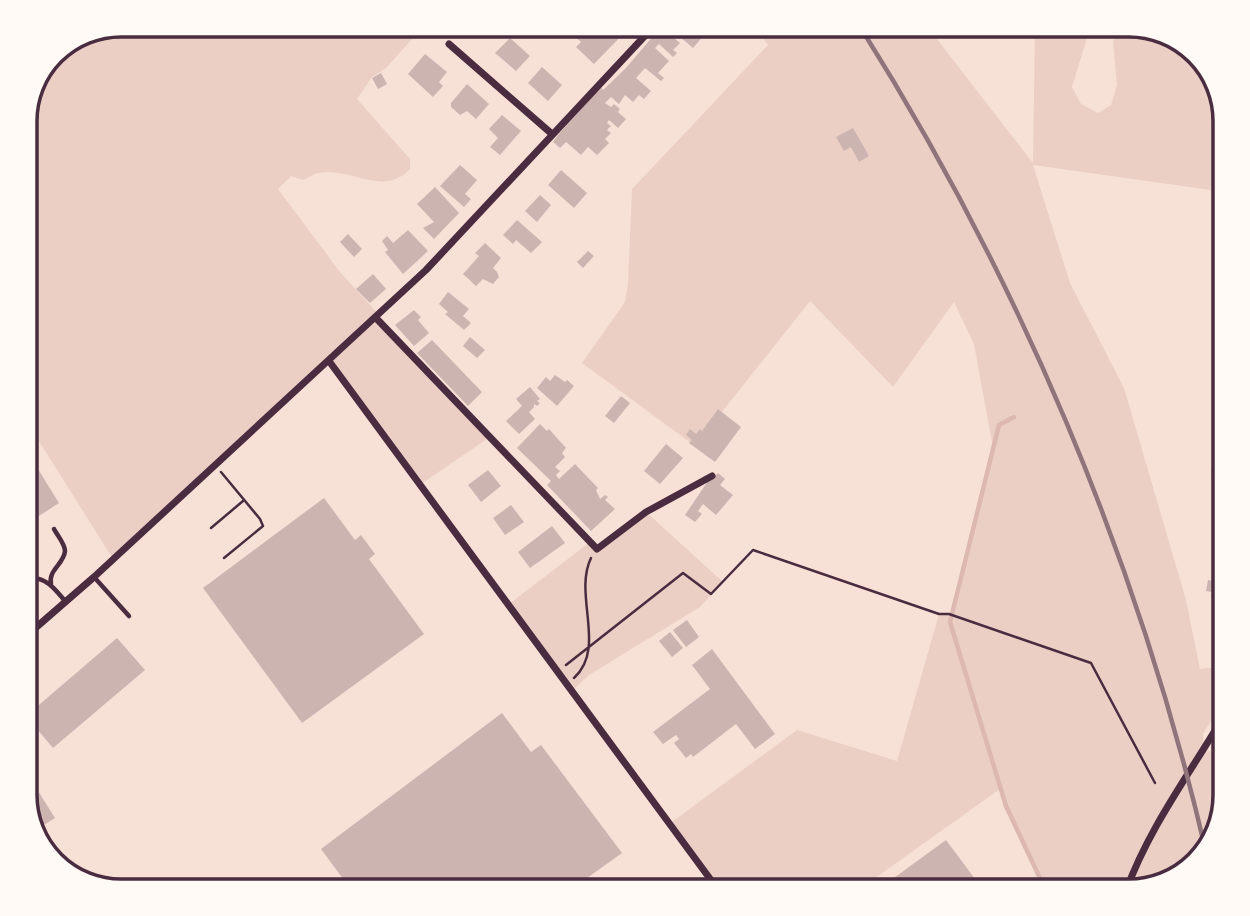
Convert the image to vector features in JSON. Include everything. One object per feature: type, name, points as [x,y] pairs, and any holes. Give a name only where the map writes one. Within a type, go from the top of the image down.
[{"type":"street","points":[[37,626],[376,318],[464,231],[643,37]]},
{"type":"street","points":[[449,44],[552,135]]},
{"type":"street","points":[[376,318],[597,549],[646,512],[712,476]]},
{"type":"street","points":[[329,361],[710,879]]},
{"type":"street","points":[[1130,879],[1167,808],[1213,734]]},
{"type":"lane","points":[[51,584],[52,574],[65,553],[54,529]]},
{"type":"lane","points":[[37,577],[51,584],[65,601]]},
{"type":"lane","points":[[94,577],[129,616]]},
{"type":"path","points":[[216,465],[263,526],[225,558]]},
{"type":"path","points":[[211,528],[244,500]]},
{"type":"path","points":[[567,684],[587,661],[589,647],[586,568],[597,549]]},
{"type":"path","points":[[558,671],[683,573],[711,594],[753,550],[1091,663],[1155,783]]},
{"type":"shaded area","points":[[110,37],[414,37],[386,68],[372,77],[357,99],[410,159],[410,169],[389,181],[330,172],[303,180],[291,176],[278,189],[340,272],[379,315],[374,321],[490,437],[421,484],[329,361],[113,559],[37,438],[37,115],[45,84],[65,58],[94,41]]},
{"type":"shaded area","points":[[762,37],[935,37],[1033,163],[1035,37],[1087,37],[1072,87],[1081,104],[1098,113],[1111,105],[1117,85],[1114,37],[1145,38],[1166,45],[1192,65],[1205,84],[1212,105],[1213,190],[1033,165],[1070,283],[1124,388],[1186,600],[1200,669],[1213,667],[1213,718],[1203,734],[1204,749],[1213,752],[1212,811],[1205,832],[1196,846],[1189,855],[1166,871],[1145,878],[1040,879],[1000,789],[874,879],[710,879],[669,824],[797,730],[897,761],[939,614],[952,615],[993,448],[974,344],[954,302],[893,387],[810,301],[695,446],[582,363],[625,302],[632,189],[768,45]]},
{"type":"shaded area","points":[[646,512],[723,582],[700,607],[589,675],[572,691],[509,604],[590,542],[597,549]]},
{"type":"building","points":[[575,37],[620,37],[594,64],[576,47],[581,42]]},
{"type":"building","points":[[652,37],[673,37],[680,43],[673,50],[677,53],[673,57],[659,44],[655,48],[669,61],[658,73],[664,78],[661,81],[645,68],[636,78],[651,91],[644,99],[639,95],[633,102],[625,95],[619,104],[611,97],[605,103],[611,107],[614,104],[626,119],[618,128],[609,120],[607,123],[611,126],[607,130],[611,133],[605,139],[609,143],[597,155],[588,147],[581,155],[566,142],[560,148],[553,142],[595,94],[625,69]]},
{"type":"building","points":[[680,37],[702,37],[693,48]]},
{"type":"building","points":[[510,38],[530,56],[516,71],[495,53]]},
{"type":"building","points":[[425,54],[447,72],[439,82],[443,86],[433,97],[408,74]]},
{"type":"building","points":[[542,67],[562,85],[548,101],[528,83]]},
{"type":"building","points":[[381,73],[387,84],[378,89],[372,78]]},
{"type":"building","points":[[467,84],[489,104],[476,119],[467,111],[460,115],[451,107],[451,103]]},
{"type":"building","points":[[502,115],[521,131],[500,155],[490,147],[498,138],[489,129]]},
{"type":"building","points":[[853,128],[869,156],[859,162],[851,147],[844,151],[836,137]]},
{"type":"building","points":[[460,165],[477,180],[465,194],[471,199],[464,207],[440,186]]},
{"type":"building","points":[[561,170],[587,193],[574,208],[548,185]]},
{"type":"building","points":[[435,187],[459,213],[434,239],[423,228],[434,222],[417,204]]},
{"type":"building","points":[[540,195],[551,205],[537,222],[525,211]]},
{"type":"building","points":[[517,220],[542,242],[531,253],[516,240],[513,244],[503,235]]},
{"type":"building","points":[[408,230],[428,251],[403,274],[385,252],[388,250],[382,241],[387,236],[393,243]]},
{"type":"building","points":[[348,234],[362,249],[354,257],[340,242]]},
{"type":"building","points":[[485,243],[501,258],[493,268],[499,277],[493,284],[483,279],[476,286],[463,274],[479,256],[475,253]]},
{"type":"building","points":[[588,251],[594,256],[583,268],[577,262]]},
{"type":"building","points":[[373,274],[386,289],[370,303],[356,289]]},
{"type":"building","points":[[448,292],[469,309],[463,316],[471,323],[464,330],[445,314],[448,312],[439,304]]},
{"type":"building","points":[[414,310],[421,317],[418,320],[429,333],[414,346],[395,325]]},
{"type":"building","points":[[470,337],[485,350],[477,358],[463,346]]},
{"type":"building","points":[[432,340],[482,392],[468,406],[417,353]]},
{"type":"building","points":[[555,375],[574,386],[557,406],[537,388],[546,377],[550,381]]},
{"type":"building","points":[[530,387],[540,399],[537,401],[540,403],[537,406],[534,404],[529,412],[535,419],[519,434],[506,421],[522,406],[516,399]]},
{"type":"building","points":[[621,396],[630,403],[614,423],[605,416]]},
{"type":"building","points":[[718,409],[741,427],[715,462],[689,443],[692,440],[686,435],[690,429],[696,434],[700,429],[702,431]]},
{"type":"building","points":[[540,424],[547,431],[549,429],[566,448],[562,453],[565,457],[555,467],[560,471],[556,475],[559,479],[575,464],[598,488],[596,490],[600,499],[605,495],[608,497],[605,500],[615,509],[591,531],[547,485],[551,481],[517,448]]},
{"type":"building","points":[[666,444],[683,458],[660,484],[644,471]]},
{"type":"building","points":[[37,467],[59,503],[37,517]]},
{"type":"building","points":[[488,470],[501,486],[481,502],[468,485]]},
{"type":"building","points":[[718,473],[725,479],[720,485],[733,495],[716,515],[703,504],[698,511],[702,514],[695,522],[685,515],[710,478]]},
{"type":"building","points":[[324,498],[355,540],[361,535],[375,554],[369,559],[424,634],[302,723],[203,588]]},
{"type":"building","points":[[511,505],[524,522],[505,535],[493,518]]},
{"type":"building","points":[[552,526],[565,543],[530,568],[518,552]]},
{"type":"building","points":[[1208,580],[1213,581],[1213,597],[1212,592],[1206,591]]},
{"type":"building","points":[[687,620],[699,637],[686,647],[673,630]]},
{"type":"building","points":[[670,632],[683,648],[672,657],[659,641]]},
{"type":"building","points":[[117,638],[145,670],[53,748],[37,729],[37,707]]},
{"type":"building","points":[[712,649],[775,734],[755,749],[736,724],[693,757],[691,754],[686,758],[674,743],[679,739],[676,735],[663,744],[653,732],[710,689],[692,665]]},
{"type":"building","points":[[502,713],[531,752],[541,745],[622,853],[586,879],[343,879],[321,849]]},
{"type":"building","points":[[37,789],[55,818],[43,826]]},
{"type":"building","points":[[946,840],[975,879],[892,879]]},
{"type":"waterway","points":[[1014,417],[999,425],[950,622],[1006,806],[1040,879]]},
{"type":"railway","points":[[866,37],[917,121],[971,220],[1021,321],[1067,424],[1109,529],[1146,635],[1202,837]]}]
